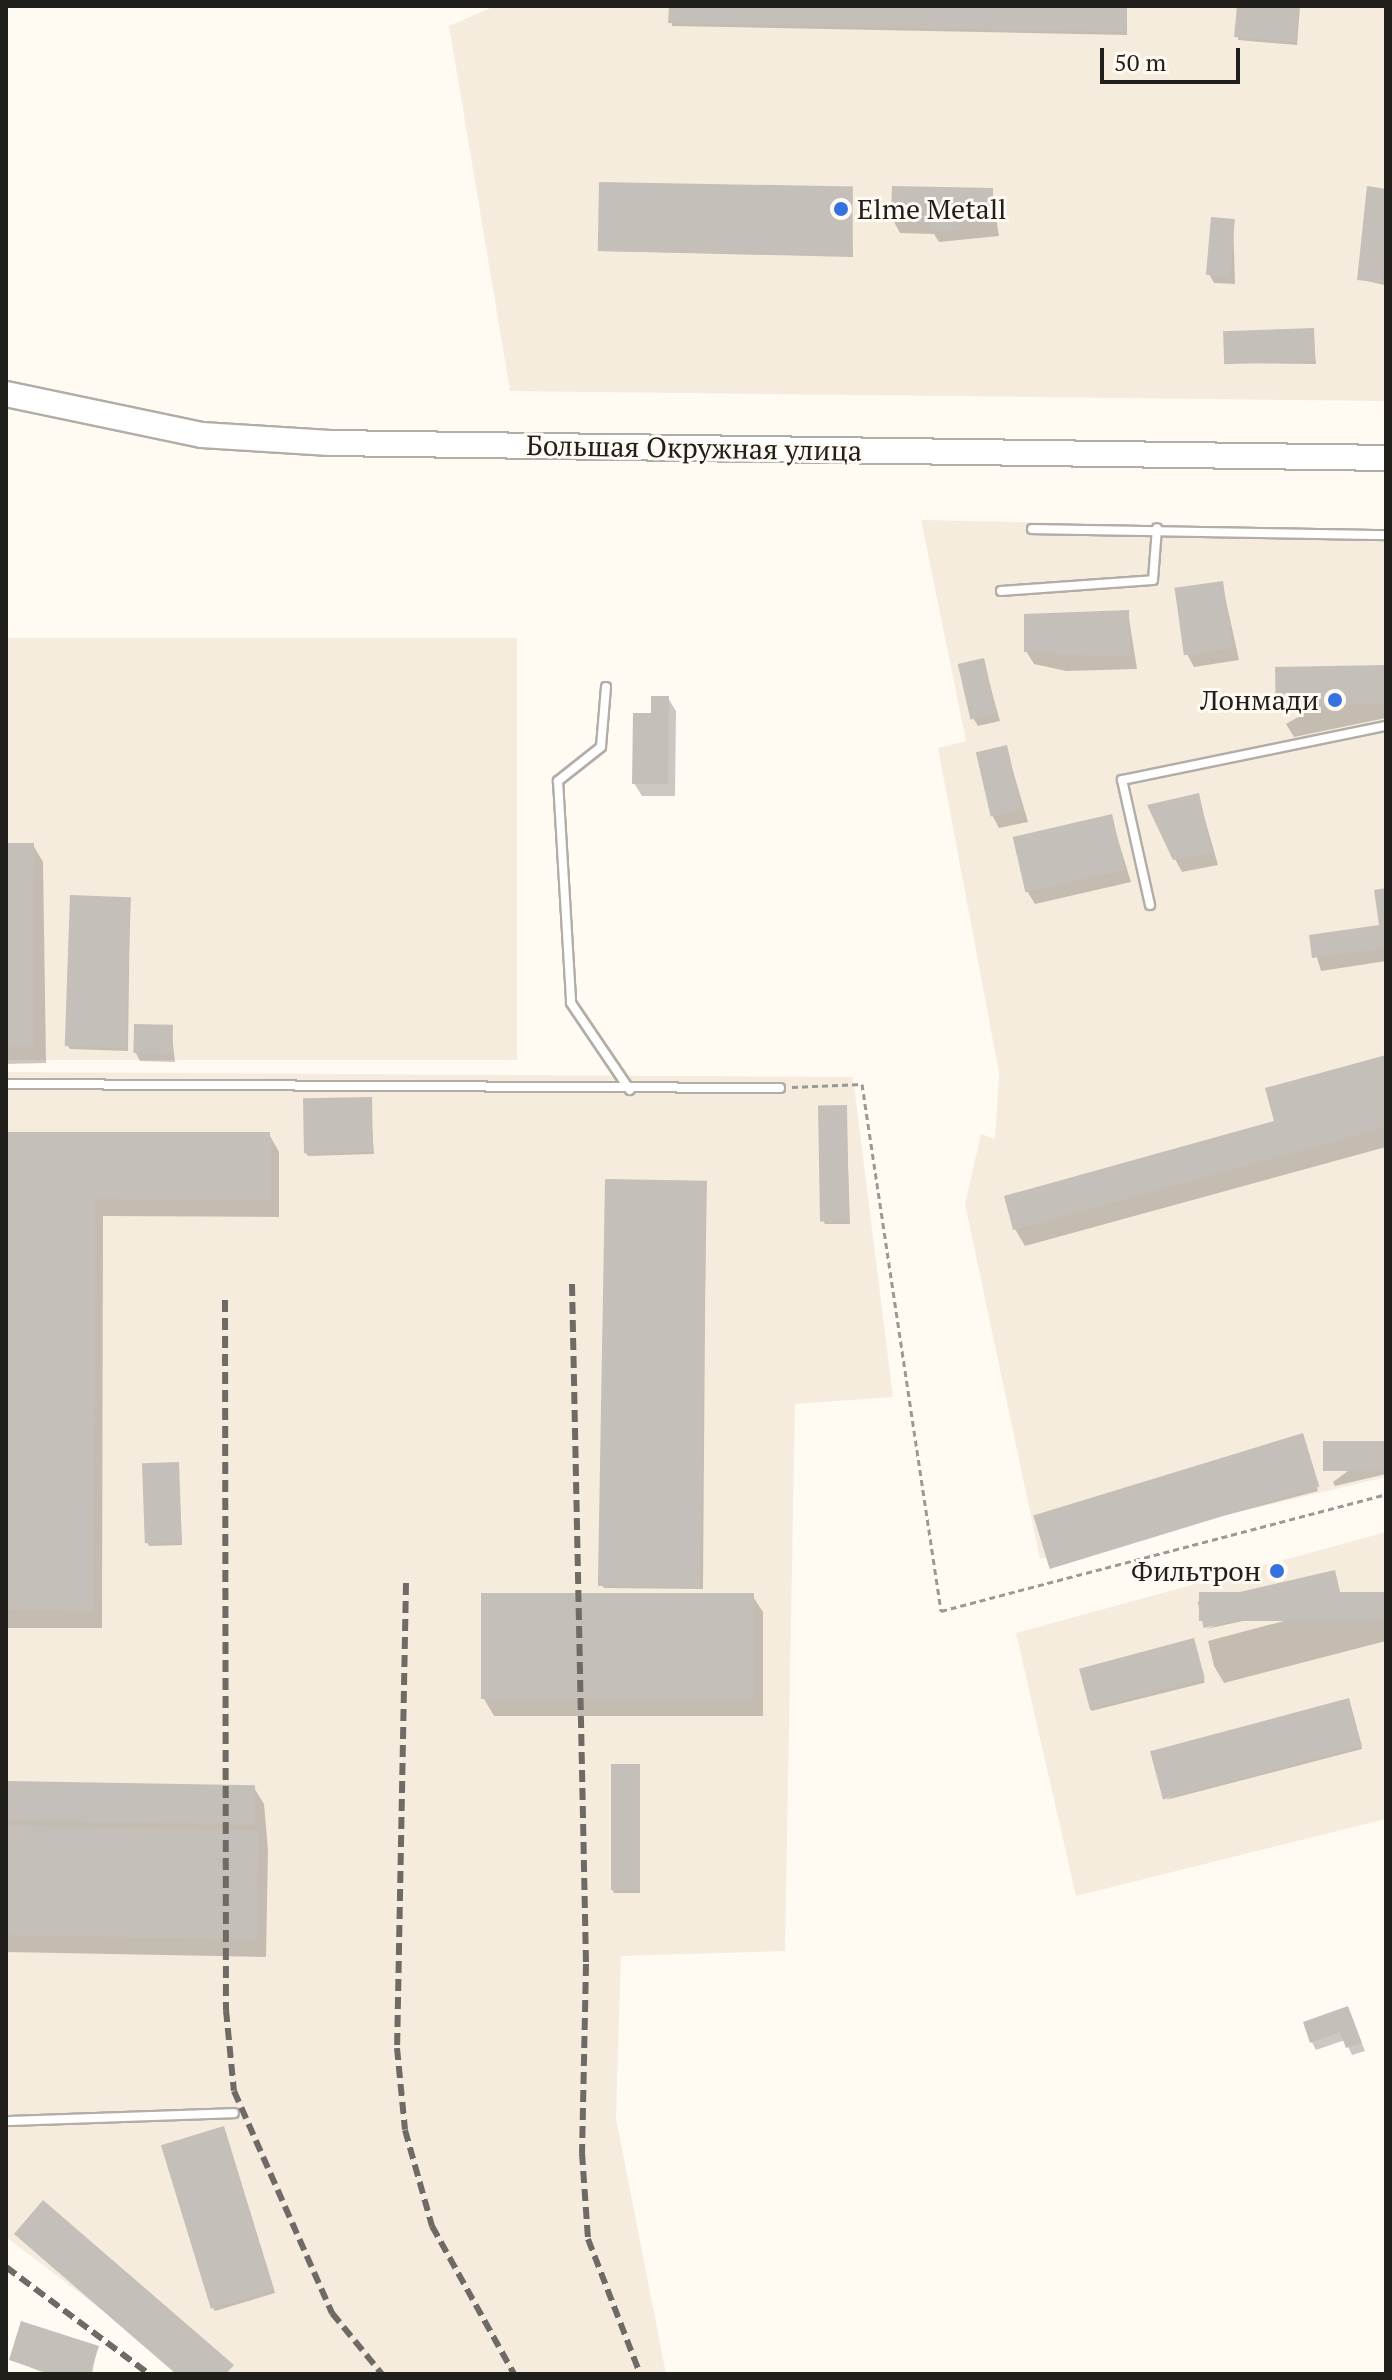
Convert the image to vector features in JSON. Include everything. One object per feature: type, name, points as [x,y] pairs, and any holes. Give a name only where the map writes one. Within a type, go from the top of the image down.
[{"type":"main road","name":"Большая Окружная улица","points":[[6,394],[202,435],[330,443],[1386,458]]},
{"type":"lane","points":[[1001,591],[1153,580],[1157,528]]},
{"type":"lane","points":[[1032,529],[1157,528],[1386,535]]},
{"type":"lane","points":[[606,687],[601,747],[558,781],[571,1003],[630,1090]]},
{"type":"lane","points":[[1150,905],[1122,780],[1386,726]]},
{"type":"lane","points":[[6,1084],[630,1090],[780,1088]]},
{"type":"lane","points":[[6,2121],[234,2113]]},
{"type":"path","points":[[780,1088],[862,1084],[941,1611],[1386,1494]]},
{"type":"shaded area","name":"Elme Metall","points":[[495,6],[1386,6],[1386,401],[510,391],[449,26]]},
{"type":"shaded area","points":[[921,520],[1386,530],[1386,1477],[1040,1559],[965,1204],[981,1134],[995,1139],[999,1073],[938,748],[966,741]]},
{"type":"shaded area","points":[[6,638],[517,638],[517,1060],[6,1060]]},
{"type":"shaded area","points":[[6,1072],[853,1077],[893,1397],[795,1404],[785,1951],[621,1956],[616,2118],[666,2374],[186,2374],[6,2237]]},
{"type":"shaded area","points":[[1386,1532],[1386,1819],[1076,1896],[1016,1633]]},
{"type":"building","points":[[669,6],[1127,6],[1126,32],[668,23]]},
{"type":"building","points":[[1237,6],[1299,6],[1296,42],[1234,37]]},
{"type":"building","points":[[599,182],[853,186],[852,255],[598,251]]},
{"type":"building","points":[[892,186],[993,188],[993,223],[960,222],[960,229],[939,231],[930,230],[930,222],[891,221]]},
{"type":"building","points":[[1367,186],[1386,189],[1383,283],[1357,280]]},
{"type":"building","points":[[1211,217],[1235,219],[1230,277],[1206,275]]},
{"type":"building","points":[[1314,328],[1315,361],[1224,364],[1223,331]]},
{"type":"building","points":[[1223,581],[1232,648],[1184,655],[1174,588]]},
{"type":"building","points":[[1129,610],[1130,657],[1024,652],[1024,614]]},
{"type":"building","points":[[984,658],[997,714],[971,720],[958,664]]},
{"type":"building","points":[[1385,665],[1386,704],[1276,706],[1275,667]]},
{"type":"building","points":[[651,696],[669,696],[668,784],[632,784],[633,713],[651,713]]},
{"type":"building","points":[[1007,745],[1022,809],[991,817],[976,752]]},
{"type":"building","points":[[1199,793],[1212,852],[1173,860],[1147,805]]},
{"type":"building","points":[[1112,814],[1125,870],[1025,892],[1013,837]]},
{"type":"building","points":[[6,843],[34,843],[34,1047],[6,1047]]},
{"type":"building","points":[[1386,888],[1386,948],[1312,958],[1309,935],[1379,925],[1374,890]]},
{"type":"building","points":[[70,895],[131,897],[126,1048],[65,1046]]},
{"type":"building","points":[[134,1024],[173,1025],[172,1054],[133,1053]]},
{"type":"building","points":[[1386,1055],[1386,1127],[1013,1230],[1004,1196],[1274,1121],[1265,1088]]},
{"type":"building","points":[[372,1097],[373,1152],[304,1153],[303,1098]]},
{"type":"building","points":[[847,1105],[849,1221],[820,1221],[818,1106]]},
{"type":"building","points":[[6,1132],[270,1132],[270,1200],[94,1199],[93,1611],[6,1610]]},
{"type":"building","points":[[605,1179],[707,1181],[700,1588],[598,1586]]},
{"type":"building","points":[[1303,1433],[1319,1487],[1050,1569],[1033,1515]]},
{"type":"building","points":[[1323,1441],[1386,1441],[1386,1471],[1323,1471]]},
{"type":"building","points":[[179,1462],[182,1542],[145,1543],[142,1463]]},
{"type":"building","points":[[1335,1570],[1341,1596],[1204,1628],[1198,1602]]},
{"type":"building","points":[[1199,1592],[1386,1592],[1386,1621],[1199,1621]]},
{"type":"building","points":[[481,1593],[754,1593],[754,1699],[481,1699]]},
{"type":"building","points":[[1194,1638],[1205,1679],[1090,1709],[1079,1669]]},
{"type":"building","points":[[1349,1698],[1362,1746],[1163,1800],[1150,1751]]},
{"type":"building","points":[[611,1764],[640,1764],[640,1890],[611,1890]]},
{"type":"building","points":[[6,1781],[255,1785],[254,1824],[6,1820]]},
{"type":"building","points":[[6,1826],[259,1830],[257,1939],[6,1935]]},
{"type":"building","points":[[1348,2006],[1362,2043],[1346,2048],[1340,2032],[1310,2043],[1303,2022]]},
{"type":"building","points":[[224,2126],[274,2290],[211,2309],[161,2145]]},
{"type":"building","points":[[43,2200],[234,2365],[226,2374],[176,2374],[14,2234]]},
{"type":"building","points":[[21,2321],[99,2346],[90,2374],[52,2374],[9,2360]]},
{"type":"railway","points":[[572,1284],[586,1964],[582,2153],[588,2239],[640,2374]]},
{"type":"railway","points":[[225,1300],[226,2010],[234,2091],[332,2313],[382,2374]]},
{"type":"railway","points":[[406,1583],[397,2048],[405,2130],[432,2226],[514,2374]]},
{"type":"railway","points":[[6,2267],[149,2374]]},
{"type":"place","name":"Elme Metall","points":[[841,209]]},
{"type":"place","name":"Лонмади","points":[[1335,700]]},
{"type":"place","name":"Фильтрон","points":[[1277,1571]]}]
